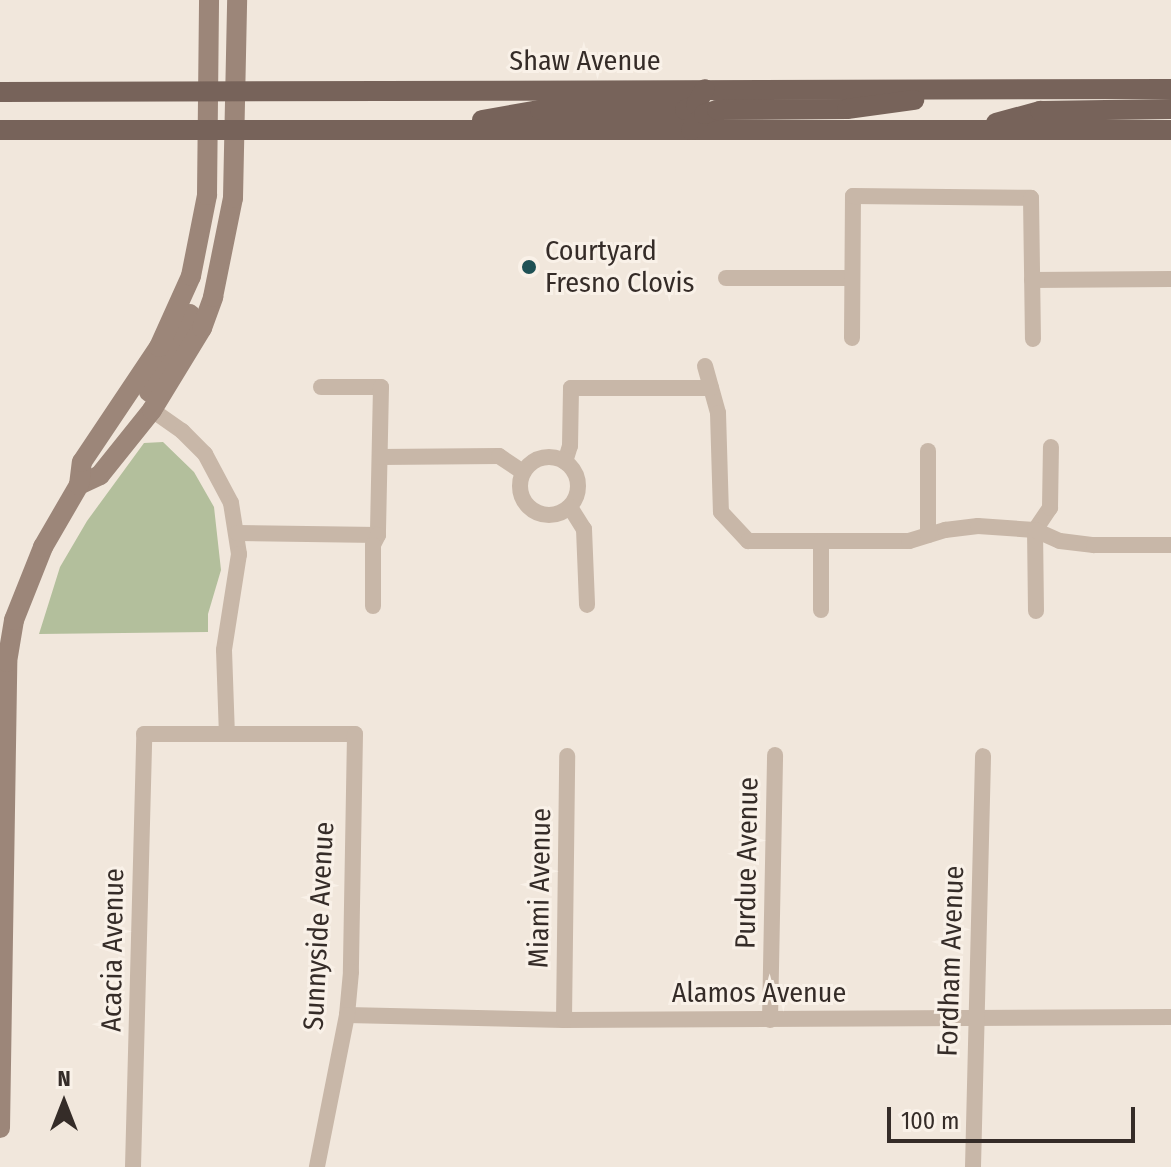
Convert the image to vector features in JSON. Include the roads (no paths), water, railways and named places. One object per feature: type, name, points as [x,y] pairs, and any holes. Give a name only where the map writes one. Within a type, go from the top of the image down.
[{"type":"main road","points":[[152,410],[150,390],[192,311],[207,195],[209,0]]},
{"type":"main road","points":[[79,485],[100,475],[152,410],[202,328],[213,297],[230,228],[236,130],[237,0]]},
{"type":"main road","points":[[423,129],[540,110],[685,110],[696,105],[705,89]]},
{"type":"main road","points":[[691,130],[704,114],[717,110],[847,109],[985,89]]},
{"type":"main road","name":"Shaw Avenue","points":[[0,92],[1171,89]]},
{"type":"main road","points":[[973,130],[1040,111],[1171,109]]},
{"type":"main road","points":[[0,130],[1171,130]]},
{"type":"main road","points":[[0,1128],[7,662],[14,620],[25,585],[79,485],[82,462],[144,372],[172,323],[199,251]]},
{"type":"street","points":[[852,338],[853,196],[868,196],[1031,198],[1033,339]]},
{"type":"street","points":[[726,278],[852,278]]},
{"type":"street","points":[[1032,280],[1171,279]]},
{"type":"street","points":[[705,366],[718,413],[721,512],[748,541],[909,541],[978,526],[1035,530],[1060,541],[1094,545],[1171,545]]},
{"type":"street","points":[[321,387],[381,387],[378,535],[373,545],[373,606]]},
{"type":"street","points":[[565,462],[570,446],[571,388],[711,388]]},
{"type":"street","points":[[152,410],[182,431],[205,454],[231,503],[237,533],[238,565],[224,650],[227,734]]},
{"type":"street","points":[[1036,611],[1035,530],[1050,508],[1051,447]]},
{"type":"street","points":[[928,451],[928,535]]},
{"type":"street","points":[[380,457],[499,456],[523,472]]},
{"type":"street","points":[[545,457],[565,462],[577,478],[576,498],[570,507],[552,515],[532,510],[521,497],[523,472],[545,457]]},
{"type":"street","points":[[570,507],[584,529],[587,605]]},
{"type":"street","points":[[237,533],[378,535]]},
{"type":"street","points":[[821,541],[821,610]]},
{"type":"street","name":"Acacia Avenue","points":[[133,1167],[144,734],[227,734]]},
{"type":"street","name":"Sunnyside Avenue","points":[[227,734],[355,734],[347,1015],[317,1167]]},
{"type":"street","name":"Purdue Avenue","points":[[770,1020],[775,755]]},
{"type":"street","name":"Miami Avenue","points":[[564,1020],[567,756]]},
{"type":"street","name":"Fordham Avenue","points":[[973,1167],[974,1017],[983,756]]},
{"type":"street","name":"Alamos Avenue","points":[[347,1015],[564,1020],[1171,1017]]},
{"type":"place","name":"Courtyard Fresno Clovis","points":[[529,267]]}]
